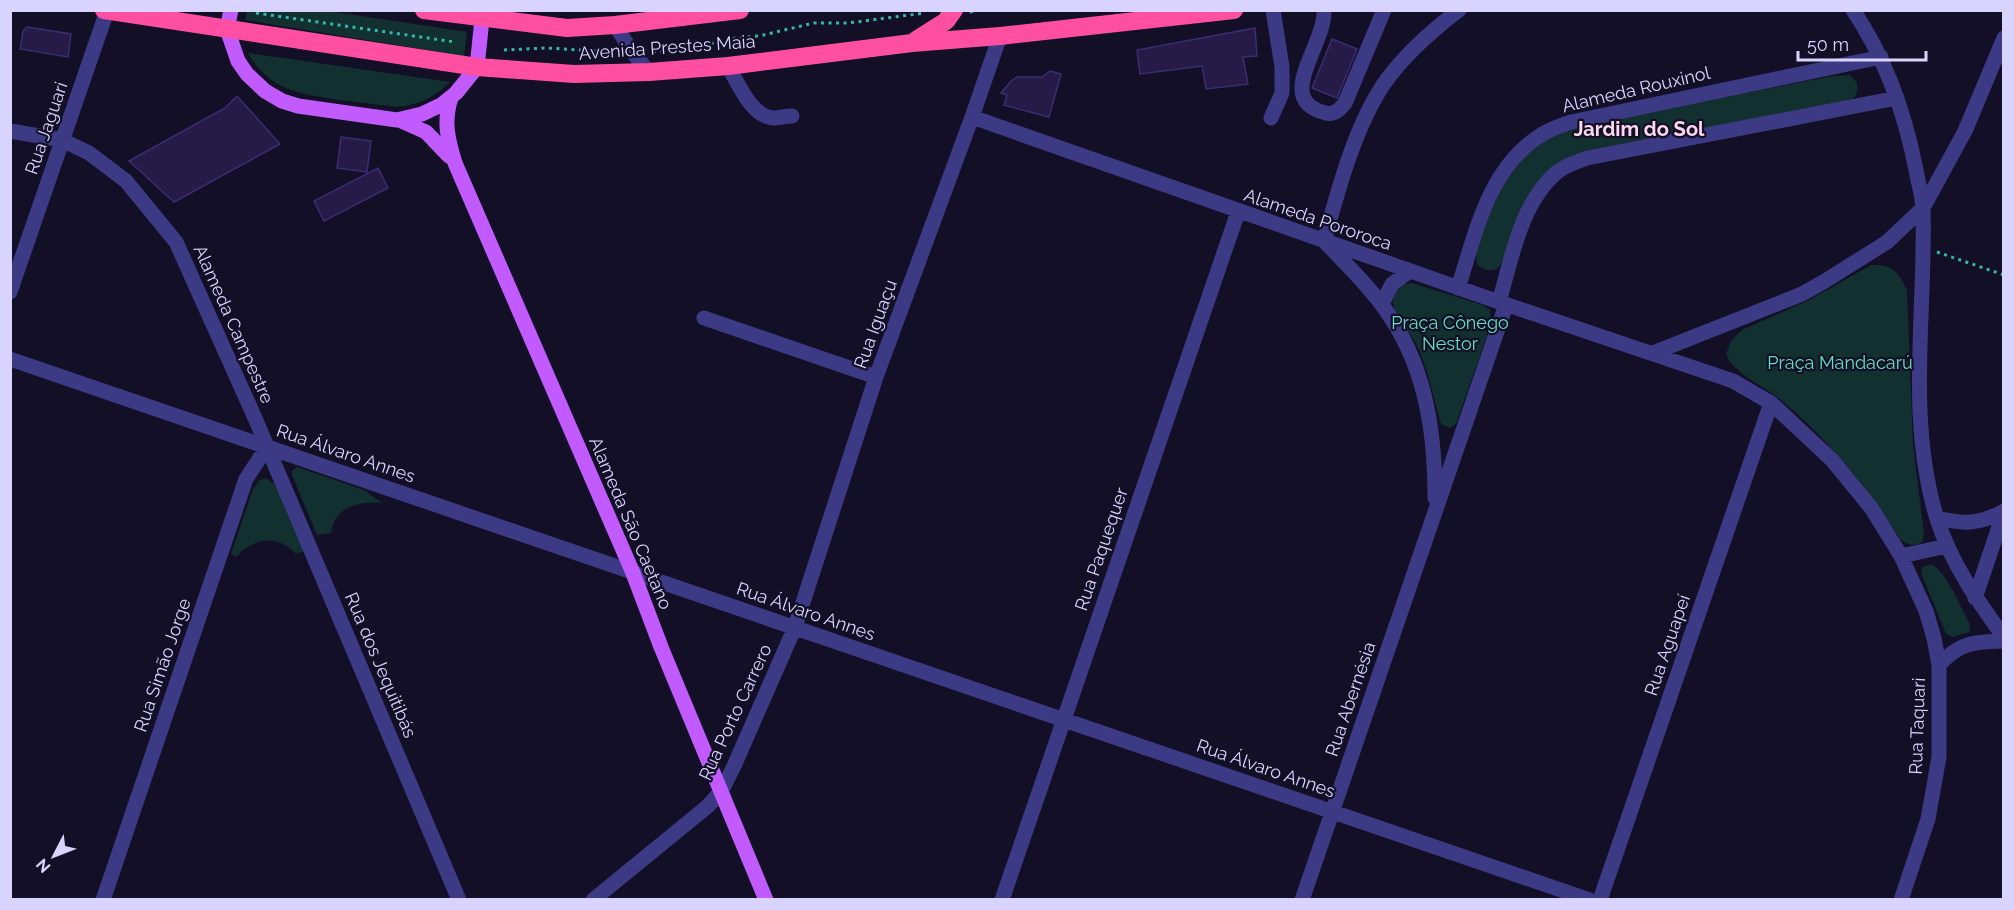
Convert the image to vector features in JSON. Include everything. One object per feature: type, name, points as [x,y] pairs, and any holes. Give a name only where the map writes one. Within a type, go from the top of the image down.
[{"type":"highway","name":"Avenida Prestes Maia","points":[[424,10],[481,13],[567,28],[615,25],[740,10]]},
{"type":"highway","name":"Avenida Prestes Maia","points":[[106,11],[477,67],[574,75],[728,66],[912,43],[1000,36],[1234,10]]},
{"type":"highway","points":[[912,43],[946,21],[954,11]]},
{"type":"main road","points":[[231,10],[227,29],[238,61],[247,74],[265,91],[282,101],[298,106],[397,120],[435,109],[451,98],[477,67],[481,13]]},
{"type":"main road","name":"Alameda São Caetano","points":[[451,98],[446,113],[446,125],[455,163],[633,573],[661,647],[766,900]]},
{"type":"main road","name":"Alameda São Caetano","points":[[397,120],[414,125],[426,132],[455,163]]},
{"type":"street","points":[[1271,118],[1282,93],[1282,67],[1273,10]]},
{"type":"street","points":[[1324,10],[1318,39],[1300,82],[1301,94],[1305,102],[1314,110],[1330,114],[1337,112],[1345,103],[1384,10]]},
{"type":"street","points":[[1435,511],[1434,438],[1424,393],[1407,345],[1382,304],[1324,241],[1357,139],[1383,86],[1405,58],[1434,29],[1459,10]]},
{"type":"street","points":[[1853,10],[1881,57],[1898,98],[1910,140],[1923,208],[1920,417],[1925,467],[1937,518],[1947,546],[1975,597],[2004,639],[1967,644],[1948,655],[1939,665]]},
{"type":"street","points":[[1866,30],[1870,10]]},
{"type":"street","name":"Rua Jaguari","points":[[10,292],[106,11]]},
{"type":"street","points":[[615,25],[633,53],[649,72]]},
{"type":"street","name":"Rua Iguaçu","points":[[795,627],[876,377],[1000,36]]},
{"type":"street","points":[[1653,353],[1791,298],[1825,281],[1887,242],[1923,208],[1965,131],[2004,38]]},
{"type":"street","name":"Alameda Rouxinol","points":[[1458,288],[1494,185],[1515,156],[1541,134],[1570,122],[1881,57]]},
{"type":"street","points":[[728,66],[753,106],[764,115],[773,118],[792,116]]},
{"type":"street","points":[[1435,511],[1502,304],[1521,227],[1544,186],[1557,172],[1587,158],[1898,98]]},
{"type":"street","name":"Alameda Pororoca","points":[[972,117],[1502,304],[1653,353]]},
{"type":"street","name":"Alameda Campestre","points":[[10,131],[62,140],[89,153],[126,181],[176,242],[198,287],[267,447]]},
{"type":"street","name":"Rua Paquequer","points":[[1002,900],[1238,212]]},
{"type":"street","points":[[1382,304],[1392,284],[1410,271]]},
{"type":"street","points":[[704,318],[876,377]]},
{"type":"street","points":[[1653,353],[1733,381],[1771,404],[1832,460],[1872,509],[1901,556],[1947,546]]},
{"type":"street","name":"Rua Álvaro Annes","points":[[10,359],[1590,900]]},
{"type":"street","name":"Rua Aguapeí","points":[[1600,900],[1771,404]]},
{"type":"street","name":"Rua Simão Jorge","points":[[103,900],[246,479],[267,447]]},
{"type":"street","name":"Rua dos Jequitibás","points":[[267,447],[459,900]]},
{"type":"street","name":"Rua Abernésia","points":[[1302,900],[1435,511]]},
{"type":"street","points":[[1937,518],[1973,523],[1989,519],[2004,511]]},
{"type":"street","points":[[1975,597],[2004,511]]},
{"type":"street","name":"Rua Taquari","points":[[1901,556],[1926,611],[1939,665],[1940,721],[1939,757],[1928,819],[1901,900]]},
{"type":"street","name":"Rua Porto Carrero","points":[[593,900],[708,806],[722,790],[795,627]]},
{"type":"path","points":[[504,50],[546,48],[633,53],[693,49],[735,38],[759,36],[814,23],[848,23],[954,11]]},
{"type":"path","points":[[256,13],[455,42]]},
{"type":"path","points":[[1922,247],[2004,275]]},
{"type":"green space","points":[[247,11],[329,11],[467,32],[464,56],[245,20]]},
{"type":"green space","points":[[248,53],[450,82],[426,99],[405,106],[340,100],[299,93],[276,83],[256,66]]},
{"type":"green space","points":[[1850,75],[1857,83],[1857,89],[1856,94],[1847,102],[1583,151],[1563,160],[1500,266],[1494,270],[1488,270],[1477,264],[1479,243],[1504,185],[1530,152],[1553,136],[1589,124],[1832,76]]},
{"type":"green space","name":"Praça Mandacarú","points":[[1871,265],[1894,270],[1907,290],[1913,445],[1924,534],[1922,542],[1914,545],[1901,540],[1874,500],[1827,444],[1793,410],[1740,372],[1726,354],[1731,341],[1742,330],[1809,300]]},
{"type":"green space","name":"Praça Cônego Nestor","points":[[1412,283],[1483,305],[1490,310],[1491,324],[1456,424],[1450,428],[1441,424],[1420,352],[1393,306],[1397,290],[1405,284]]},
{"type":"green space","points":[[297,467],[364,490],[382,503],[365,503],[349,507],[337,517],[331,533],[317,535],[292,475],[292,471]]},
{"type":"green space","points":[[266,478],[277,488],[304,551],[296,554],[282,543],[266,540],[250,545],[236,557],[231,554],[253,489],[260,480]]},
{"type":"green space","points":[[1932,564],[1943,575],[1953,591],[1970,624],[1969,632],[1953,637],[1946,634],[1921,573],[1922,567]]},
{"type":"building","points":[[27,27],[71,34],[68,57],[20,49],[23,31]]},
{"type":"building","points":[[1255,28],[1257,56],[1243,57],[1248,84],[1206,89],[1202,66],[1140,74],[1137,50]]},
{"type":"building","points":[[1332,39],[1357,49],[1337,98],[1312,88]]},
{"type":"building","points":[[1050,71],[1061,74],[1049,117],[1004,105],[1007,95],[1001,93],[1011,81],[1017,77],[1042,77]]},
{"type":"building","points":[[237,96],[280,144],[174,202],[129,161],[225,108]]},
{"type":"building","points":[[341,137],[371,141],[367,172],[337,168]]},
{"type":"building","points":[[378,168],[388,188],[324,221],[314,201]]},
{"type":"district","name":"Jardim do Sol","points":[[1639,129]]}]
